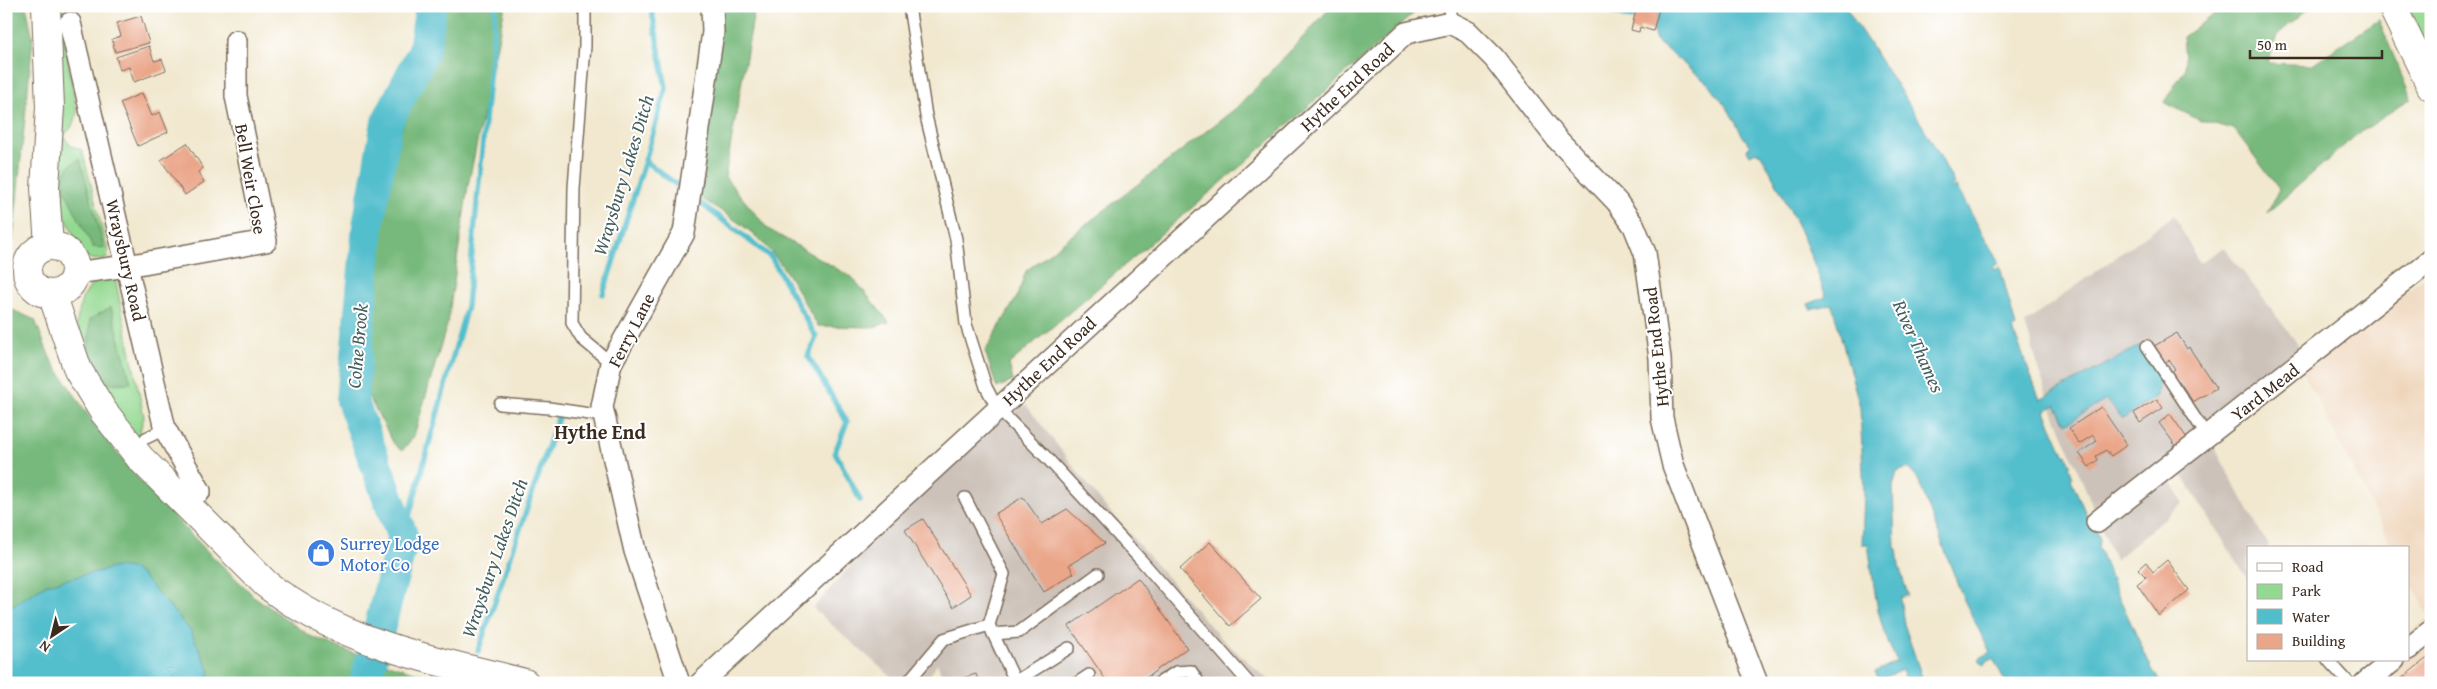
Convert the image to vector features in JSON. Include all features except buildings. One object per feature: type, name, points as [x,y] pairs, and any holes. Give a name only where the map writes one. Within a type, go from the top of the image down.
[{"type":"main road","points":[[46,6],[50,107],[45,188],[49,246]]},
{"type":"main road","points":[[2392,6],[2431,86]]},
{"type":"main road","points":[[49,246],[66,251],[71,257],[75,273],[67,288],[52,294],[35,288],[17,276],[31,257],[41,248],[49,246]]},
{"type":"main road","points":[[52,294],[78,370],[103,411],[140,458],[266,584],[288,601],[354,636],[410,654],[525,683]]},
{"type":"street","name":"Ferry Lane","points":[[679,683],[635,551],[602,407],[611,363],[684,233],[713,32],[712,6]]},
{"type":"street","name":"Hythe End Road","points":[[701,683],[997,408],[1406,33],[1450,14],[1494,58],[1557,139],[1617,202],[1634,226],[1645,253],[1660,358],[1662,418],[1673,465],[1757,683]]},
{"type":"street","name":"Wraysbury Road","points":[[70,23],[165,429],[200,490]]},
{"type":"street","name":"Bell Weir Close","points":[[128,266],[266,241],[236,96],[236,40]]},
{"type":"street","name":"Yard Mead","points":[[2097,522],[2431,260]]},
{"type":"street","points":[[75,273],[128,266]]},
{"type":"street","points":[[2410,647],[2431,631]]},
{"type":"street","points":[[2366,683],[2392,662]]},
{"type":"lane","points":[[585,6],[585,46],[574,188],[572,324],[581,338],[611,363]]},
{"type":"lane","points":[[909,6],[926,116],[956,239],[966,324],[986,387],[997,408],[1134,552],[1249,683]]},
{"type":"lane","points":[[2148,346],[2207,436]]},
{"type":"lane","points":[[500,404],[549,408],[603,416]]},
{"type":"lane","points":[[146,438],[165,429]]},
{"type":"lane","points":[[965,498],[1004,574],[991,630],[1016,682],[1069,648]]},
{"type":"lane","points":[[906,683],[944,639],[991,630],[1019,632],[1098,574]]},
{"type":"lane","points":[[2330,662],[2349,683]]},
{"type":"lane","points":[[1160,683],[1176,672],[1191,671],[1199,683]]},
{"type":"lane","points":[[1077,683],[1090,675]]},
{"type":"shaded area","points":[[2174,215],[2199,263],[2224,247],[2303,351],[2204,428],[2268,546],[2247,546],[2247,578],[2179,470],[2169,477],[2183,503],[2115,560],[2047,396],[2025,323]]},
{"type":"shaded area","points":[[2431,272],[2431,683],[2352,683],[2376,662],[2410,662],[2410,633],[2429,617],[2410,581],[2410,546],[2392,546],[2303,372]]},
{"type":"shaded area","points":[[1026,405],[1103,504],[1219,636],[1272,683],[945,683],[937,663],[926,683],[898,683],[813,608],[876,537],[991,427]]},
{"type":"green space","points":[[6,6],[26,6],[33,38],[11,258],[6,258]]},
{"type":"green space","points":[[56,6],[63,6],[61,23],[77,113],[71,128],[63,136],[71,146],[82,150],[108,252],[107,258],[102,260],[91,259],[82,253],[55,193]]},
{"type":"green space","points":[[448,6],[505,6],[468,186],[448,321],[414,436],[402,451],[394,444],[368,395],[361,377],[358,339],[382,181]]},
{"type":"green space","points":[[712,6],[755,6],[725,177],[768,229],[853,278],[889,322],[874,327],[818,326],[788,275],[767,247],[740,224],[689,190]]},
{"type":"green space","points":[[1332,6],[1422,6],[1242,165],[1009,364],[1013,381],[997,388],[985,351],[1017,297],[1026,271],[1240,105]]},
{"type":"green space","points":[[2225,6],[2311,6],[2277,35],[2268,63],[2311,65],[2379,20],[2411,99],[2355,136],[2267,213],[2279,189],[2234,129],[2201,121],[2164,102],[2186,68],[2183,37]]},
{"type":"green space","points":[[2407,6],[2431,6],[2431,55]]},
{"type":"green space","points":[[80,159],[104,248],[93,247],[60,181],[70,165]]},
{"type":"green space","points":[[114,273],[144,417],[137,441],[90,377],[76,325],[82,299],[96,278]]},
{"type":"green space","points":[[6,307],[35,320],[50,358],[98,430],[147,489],[255,597],[310,636],[355,654],[450,683],[206,683],[210,671],[51,583],[6,609]]},
{"type":"green space","points":[[111,307],[131,383],[106,384],[88,353],[90,319]]},
{"type":"water","name":"River Thames","points":[[1660,6],[1845,6],[1930,137],[1954,183],[1951,186],[1953,188],[1956,186],[1999,263],[1992,267],[1994,270],[2000,267],[2016,327],[2013,329],[2040,400],[2141,345],[2159,375],[2157,396],[2123,419],[2106,400],[2066,424],[2056,405],[2045,411],[2065,456],[2067,455],[2071,465],[2069,466],[2073,477],[2071,479],[2092,528],[2096,529],[2100,540],[2098,546],[2119,597],[2152,669],[2161,683],[2006,683],[1993,658],[1983,665],[1979,659],[1990,652],[1962,596],[1918,479],[1908,468],[1897,472],[1893,486],[1895,548],[1897,549],[1899,566],[1908,595],[1900,598],[1904,624],[1924,683],[1906,683],[1902,670],[1879,680],[1875,672],[1897,661],[1880,618],[1868,544],[1862,544],[1864,494],[1860,407],[1832,304],[1810,309],[1808,304],[1826,297],[1813,260],[1788,207],[1761,154],[1756,152],[1750,155],[1747,150],[1750,146],[1712,87],[1656,41],[1653,31]]},
{"type":"water","points":[[116,567],[133,569],[142,575],[190,630],[210,671],[206,683],[6,683],[6,609],[47,584]]},
{"type":"waterway","name":"Colne Brook","points":[[365,683],[403,538],[352,400],[368,226],[387,122],[424,50],[431,6]]},
{"type":"waterway","points":[[403,538],[467,306],[496,6]]},
{"type":"waterway","name":"Wraysbury Lakes Ditch","points":[[603,294],[666,88],[651,6]]},
{"type":"waterway","points":[[1616,6],[1631,11]]},
{"type":"waterway","points":[[645,161],[685,191]]},
{"type":"waterway","points":[[694,198],[771,257],[816,337],[808,356],[847,422],[835,452],[860,500]]},
{"type":"waterway","name":"Wraysbury Lakes Ditch","points":[[478,651],[558,418]]},
{"type":"place","name":"Surrey Lodge Motor Co","points":[[321,553]]},
{"type":"district","name":"Hythe End","points":[[600,431]]}]
